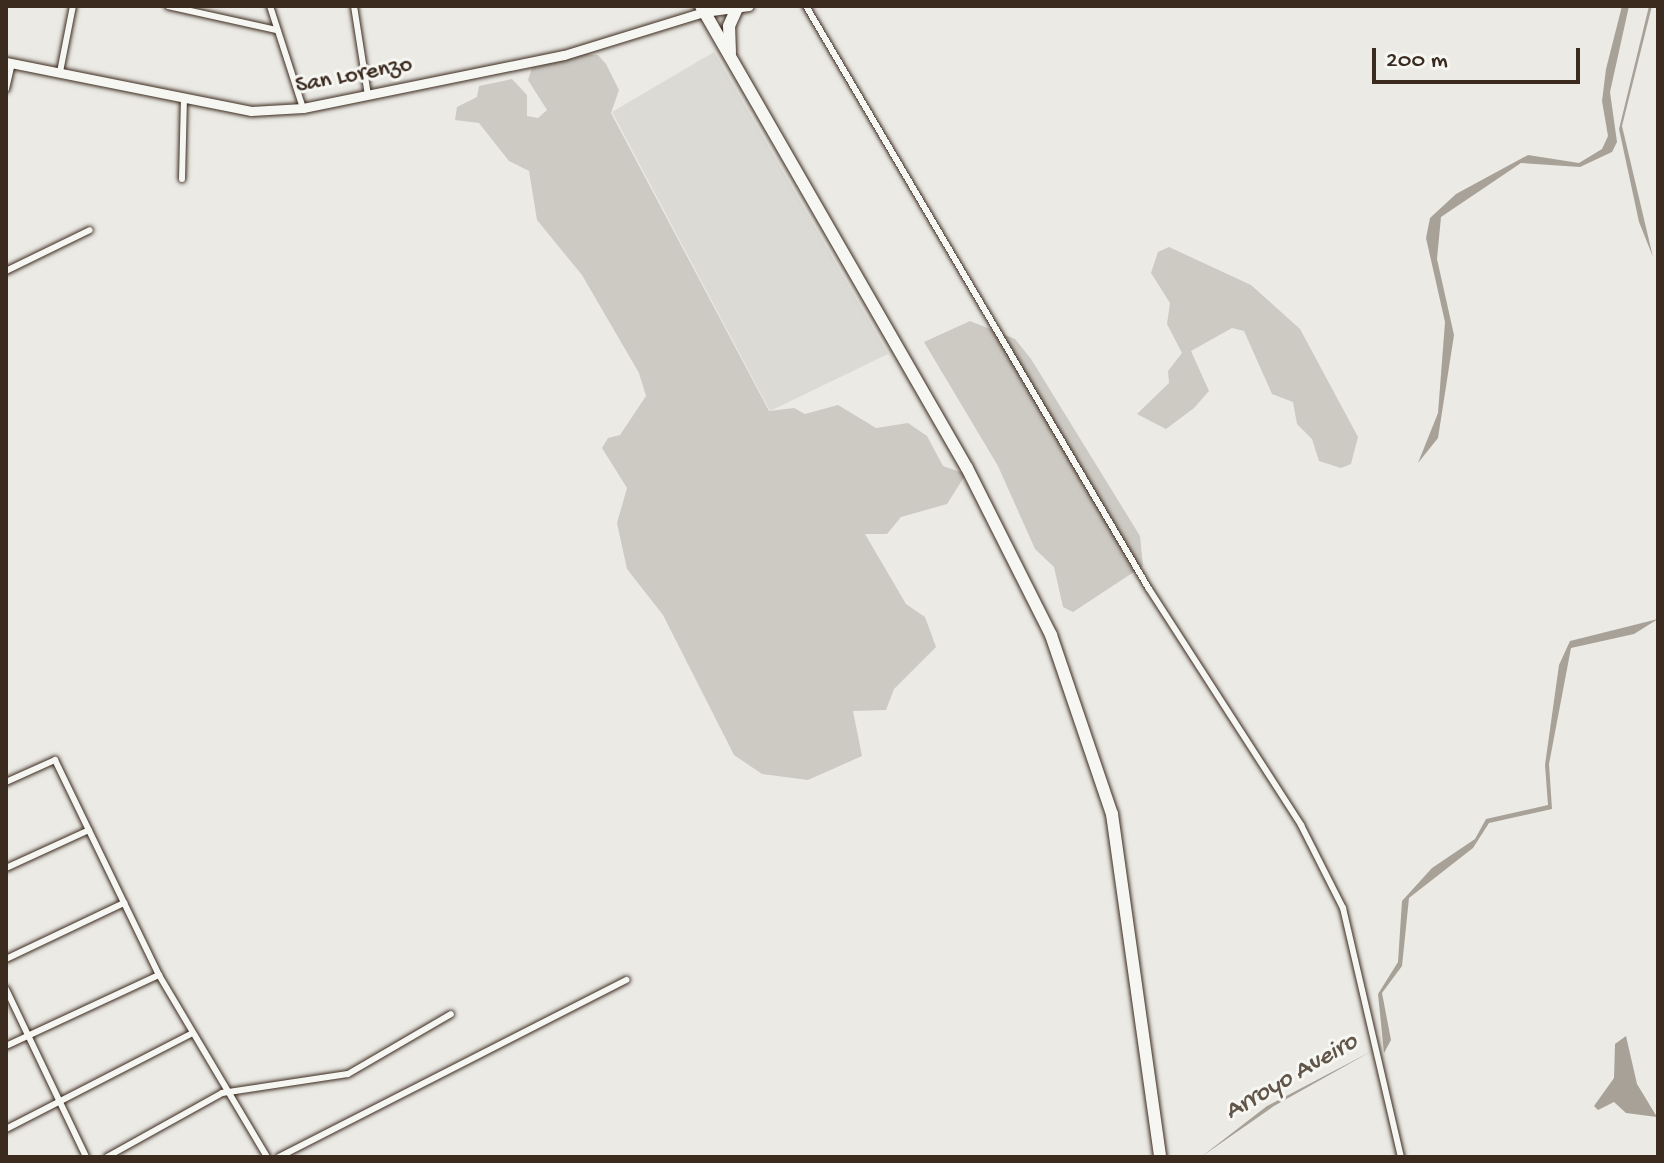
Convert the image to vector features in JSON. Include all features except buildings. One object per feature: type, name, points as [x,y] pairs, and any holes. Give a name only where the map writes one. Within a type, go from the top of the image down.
[{"type":"highway","points":[[730,56],[729,26],[739,7]]},
{"type":"highway","points":[[703,9],[967,468],[1061,661],[1114,825],[1160,1157]]},
{"type":"street","points":[[60,72],[73,6]]},
{"type":"street","points":[[168,6],[276,30]]},
{"type":"street","points":[[270,6],[303,108]]},
{"type":"street","points":[[354,6],[368,95]]},
{"type":"street","points":[[806,6],[1149,589],[1301,825],[1343,908],[1401,1157]]},
{"type":"street","name":"San Lorenzo","points":[[9,63],[251,111],[303,108],[564,55],[703,9],[739,7]]},
{"type":"street","points":[[6,89],[9,63]]},
{"type":"street","points":[[182,179],[184,99]]},
{"type":"street","points":[[6,271],[90,230]]},
{"type":"street","points":[[6,782],[55,760],[159,975],[191,1034],[231,1090],[267,1157]]},
{"type":"street","points":[[6,868],[89,830]]},
{"type":"street","points":[[6,959],[124,903]]},
{"type":"street","points":[[6,1046],[159,975]]},
{"type":"street","points":[[279,1157],[627,980]]},
{"type":"street","points":[[6,989],[86,1157]]},
{"type":"street","points":[[107,1157],[231,1090],[348,1074],[451,1014]]},
{"type":"street","points":[[6,1129],[191,1034]]},
{"type":"shaded area","points":[[1622,6],[1629,6],[1610,92],[1617,142],[1612,152],[1580,167],[1521,163],[1441,217],[1437,259],[1454,335],[1438,438],[1418,463],[1438,413],[1445,322],[1426,238],[1430,218],[1456,194],[1528,155],[1579,163],[1602,149],[1608,136],[1602,101],[1606,69]]},
{"type":"shaded area","points":[[1649,6],[1652,6],[1622,126],[1653,257],[1639,222],[1619,129]]},
{"type":"shaded area","points":[[714,52],[888,354],[770,411],[612,112]]},
{"type":"shaded area","points":[[583,54],[598,55],[606,64],[619,90],[611,113],[769,411],[794,408],[805,414],[838,405],[876,428],[908,423],[927,436],[943,466],[966,474],[947,504],[901,517],[887,534],[865,534],[906,604],[925,617],[936,647],[894,689],[886,710],[853,711],[862,756],[808,780],[762,774],[734,755],[663,615],[627,569],[617,523],[627,488],[602,448],[608,438],[620,435],[646,396],[639,373],[582,275],[537,220],[529,171],[509,161],[479,123],[455,120],[457,107],[477,97],[479,86],[512,79],[527,95],[527,116],[538,118],[547,110],[528,80],[532,68]]},
{"type":"shaded area","points":[[1169,247],[1251,285],[1300,329],[1358,437],[1351,464],[1341,468],[1319,461],[1312,439],[1297,424],[1293,402],[1272,394],[1244,331],[1232,328],[1191,351],[1209,391],[1194,408],[1166,429],[1137,414],[1169,383],[1168,371],[1182,353],[1167,324],[1170,303],[1151,273],[1158,252]]},
{"type":"shaded area","points":[[970,321],[1015,339],[1031,359],[1140,536],[1143,566],[1073,612],[1063,607],[1054,567],[1035,549],[998,466],[924,342]]},
{"type":"shaded area","points":[[1658,619],[1634,634],[1571,648],[1549,764],[1552,809],[1489,823],[1473,848],[1409,898],[1402,966],[1382,993],[1391,1040],[1384,1053],[1378,994],[1398,962],[1402,901],[1432,868],[1475,839],[1486,819],[1548,805],[1545,765],[1559,665],[1570,641]]},
{"type":"shaded area","points":[[1626,1036],[1637,1084],[1657,1117],[1626,1113],[1614,1102],[1598,1110],[1594,1106],[1614,1078],[1615,1044]]},
{"type":"shaded area","points":[[1372,1051],[1274,1106],[1201,1157],[1267,1106]]},
{"type":"water label","name":"Arroyo Aveiro","points":[[1292,1078]]}]
